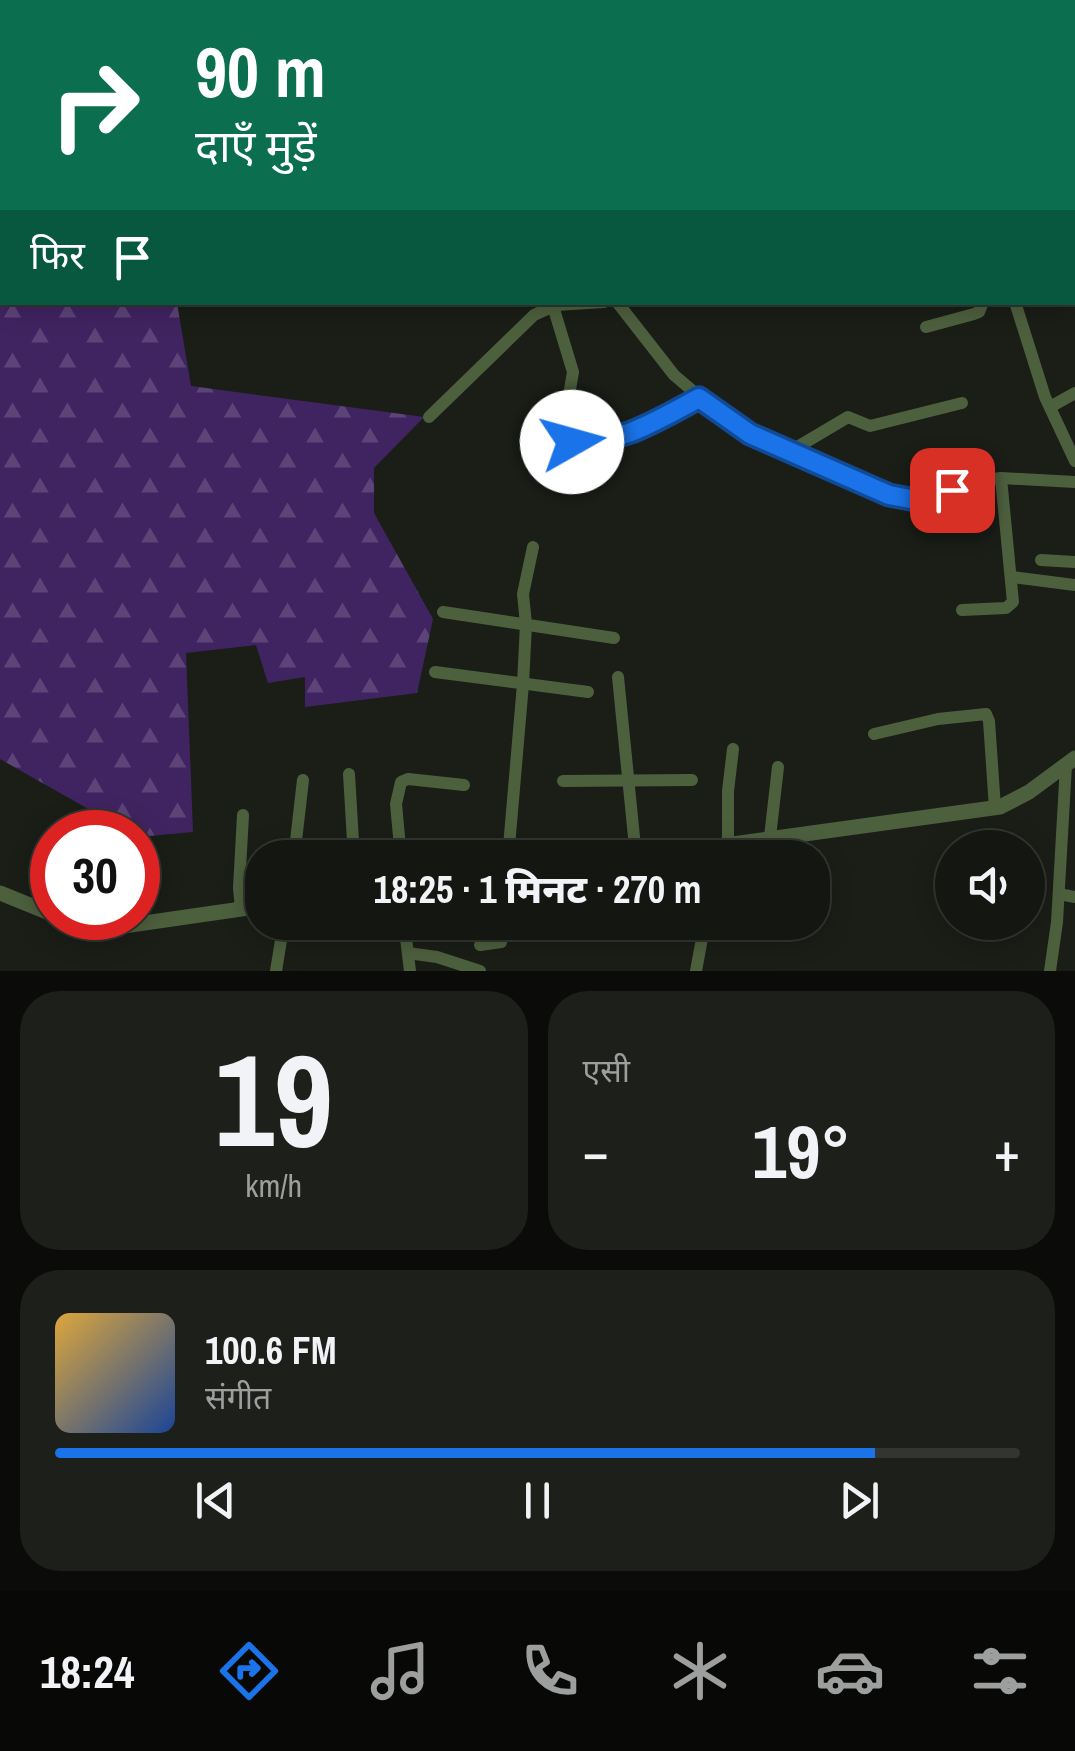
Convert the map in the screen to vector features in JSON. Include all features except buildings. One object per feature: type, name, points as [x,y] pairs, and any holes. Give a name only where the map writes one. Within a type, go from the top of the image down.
[{"type":"street","points":[[429,416],[522,324],[552,306],[565,305]]},
{"type":"street","points":[[619,305],[674,375],[750,434],[889,495],[913,501],[935,498],[977,481],[1002,478],[1075,482]]},
{"type":"street","points":[[926,327],[974,314],[982,305]]},
{"type":"street","points":[[1016,305],[1050,407],[1075,461]]},
{"type":"street","points":[[552,306],[573,372],[568,402],[572,442]]},
{"type":"street","points":[[1050,407],[1075,392]]},
{"type":"street","points":[[525,441],[604,442],[631,433],[699,398]]},
{"type":"street","points":[[789,452],[848,417],[870,426],[962,403]]},
{"type":"street","points":[[962,610],[1010,606],[1012,577],[1002,478]]},
{"type":"street","points":[[510,840],[523,684],[523,594],[534,547]]},
{"type":"street","points":[[1042,560],[1075,562]]},
{"type":"street","points":[[1012,577],[1075,585]]},
{"type":"street","points":[[443,612],[614,638]]},
{"type":"street","points":[[435,672],[588,692]]},
{"type":"street","points":[[618,677],[630,779],[632,840]]},
{"type":"street","points":[[874,734],[938,719],[986,714],[990,721],[995,808]]},
{"type":"street","points":[[728,840],[733,749]]},
{"type":"street","points":[[749,840],[995,808],[1011,803],[1071,761]]},
{"type":"street","points":[[1050,971],[1069,846],[1071,761]]},
{"type":"street","points":[[770,837],[778,768]]},
{"type":"street","points":[[349,774],[353,840]]},
{"type":"street","points":[[399,840],[396,804],[401,782],[408,779],[464,784]]},
{"type":"street","points":[[296,840],[303,780]]},
{"type":"street","points":[[563,781],[692,780]]},
{"type":"street","points":[[242,909],[239,888],[243,814]]},
{"type":"street","points":[[0,893],[30,905]]},
{"type":"street","points":[[1059,894],[1075,897]]},
{"type":"street","points":[[160,921],[245,909]]},
{"type":"street","points":[[276,971],[281,940]]},
{"type":"street","points":[[406,940],[410,971]]},
{"type":"street","points":[[480,945],[501,940]]},
{"type":"street","points":[[696,971],[702,940]]},
{"type":"street","points":[[408,953],[437,957],[480,971]]},
{"type":"green space","points":[[0,305],[177,305],[191,386],[424,417],[374,468],[374,513],[433,619],[417,693],[305,707],[305,677],[268,683],[256,645],[186,653],[193,832],[160,835],[160,810],[90,810],[0,759]]},
{"type":"route","points":[[572,442],[591,444],[631,433],[699,398],[750,434],[889,495],[921,501],[952,490]]}]
